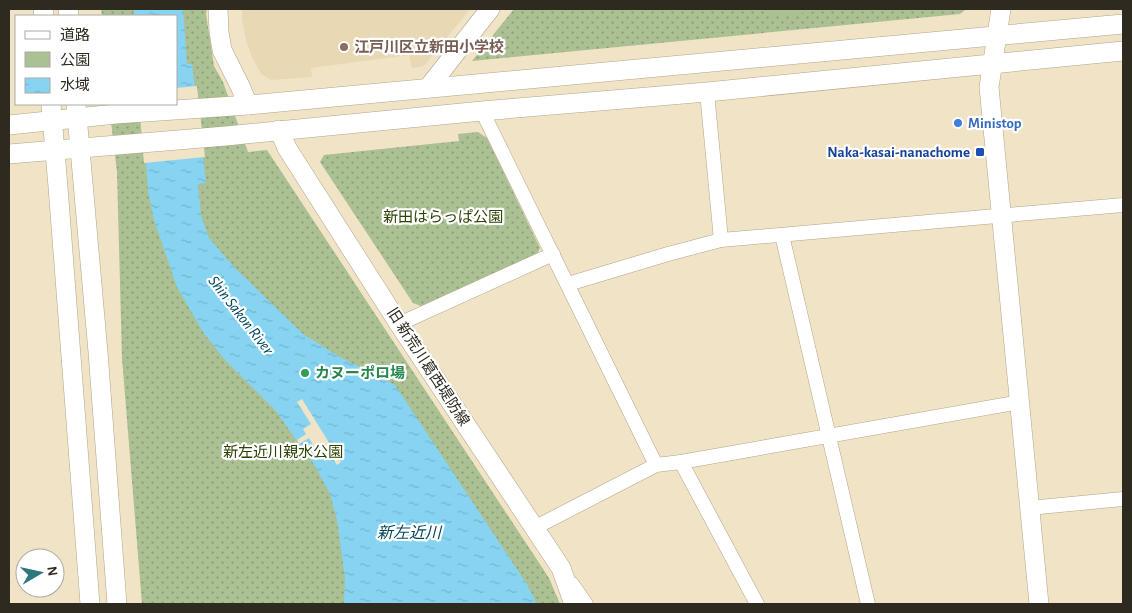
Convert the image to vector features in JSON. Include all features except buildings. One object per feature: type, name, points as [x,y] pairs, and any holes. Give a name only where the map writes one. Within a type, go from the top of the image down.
[{"type":"street","points":[[218,9],[222,50],[248,105]]},
{"type":"street","points":[[428,88],[490,9]]},
{"type":"street","points":[[1001,9],[990,87],[1039,604]]},
{"type":"street","points":[[9,125],[51,112],[77,111],[116,114],[248,105],[1123,24]]},
{"type":"street","points":[[9,154],[226,136],[482,110],[706,92],[1123,51]]},
{"type":"street","points":[[706,92],[722,240]]},
{"type":"street","points":[[482,110],[656,465]]},
{"type":"street","points":[[77,111],[117,604]]},
{"type":"street","points":[[51,112],[90,604]]},
{"type":"street","name":"旧 新荒川葛西堤防線","points":[[279,130],[287,148],[399,324],[561,568],[574,604]]},
{"type":"street","points":[[568,284],[722,240],[1123,205]]},
{"type":"street","points":[[782,234],[868,604]]},
{"type":"street","points":[[399,324],[552,254]]},
{"type":"street","points":[[534,528],[656,465],[1020,402]]},
{"type":"street","points":[[681,462],[757,604]]},
{"type":"street","points":[[1029,508],[1123,499]]},
{"type":"street","points":[[561,568],[586,604]]},
{"type":"shaded area","name":"江戸川区立新田小学校","points":[[242,9],[470,9],[424,66],[412,68],[409,55],[311,68],[312,77],[271,80],[261,74],[252,57],[246,40]]},
{"type":"green space","name":"新左近川親水公園","points":[[101,9],[207,9],[206,14],[214,66],[223,82],[248,152],[267,150],[549,578],[560,604],[142,604],[122,358],[117,172],[109,105],[178,105],[178,15],[102,15]]},
{"type":"green space","points":[[514,9],[966,9],[960,14],[472,61]]},
{"type":"green space","points":[[768,9],[842,9],[769,16]]},
{"type":"green space","name":"新田はらっぱ公園","points":[[478,132],[487,138],[540,248],[537,254],[421,306],[413,303],[320,162],[324,155],[459,141],[458,134]]},
{"type":"water","name":"新左近川","points":[[134,9],[183,9],[187,64],[192,64],[206,183],[198,184],[201,216],[209,238],[233,266],[303,334],[340,357],[395,385],[528,586],[537,604],[344,604],[345,578],[337,520],[330,494],[315,466],[275,410],[225,360],[203,332],[177,287],[154,220],[148,191],[142,105],[178,105],[178,15],[134,15]]},
{"type":"pier","points":[[197,86],[205,157],[144,163],[139,105],[178,105],[178,88]]},
{"type":"pier","points":[[302,399],[341,462],[337,465],[324,445],[316,450],[309,438],[299,444],[297,440],[306,434],[303,429],[311,424],[297,402]]},
{"type":"place","name":"江戸川区立新田小学校","points":[[344,47]]},
{"type":"place","name":"Ministop","points":[[958,123]]},
{"type":"place","name":"Naka-kasai-nanachome","points":[[980,152]]},
{"type":"place","name":"カヌーポロ場","points":[[305,373]]},
{"type":"water label","name":"Shin Sakon River","points":[[241,315]]}]
